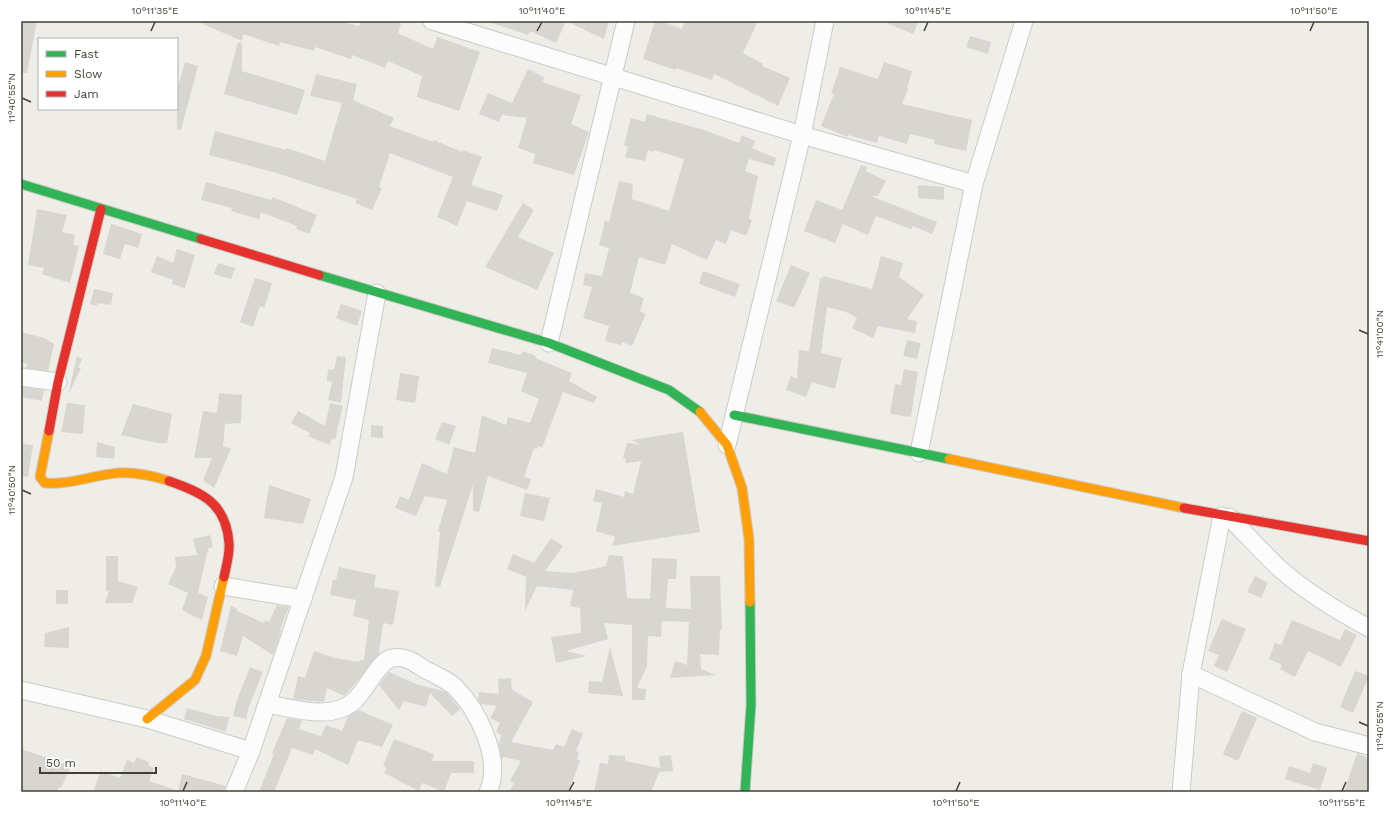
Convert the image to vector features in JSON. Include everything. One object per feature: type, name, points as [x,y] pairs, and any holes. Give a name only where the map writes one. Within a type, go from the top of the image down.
[{"type":"street","points":[[432,21],[802,135],[974,184]]},
{"type":"street","points":[[549,343],[626,21]]},
{"type":"street","points":[[727,445],[802,135],[825,21]]},
{"type":"street","points":[[919,453],[974,184],[1024,21]]},
{"type":"street","points":[[21,184],[377,293],[549,343],[669,390],[695,407],[727,445],[742,488],[749,539],[751,705],[745,792]]},
{"type":"street","points":[[101,209],[58,382],[40,477],[45,483],[58,484],[117,473],[134,473],[163,479],[196,491],[216,505],[225,524],[229,544],[223,586],[206,656],[195,680],[147,720]]},
{"type":"street","points":[[234,792],[251,751],[344,477],[377,293]]},
{"type":"street","points":[[21,377],[58,382]]},
{"type":"street","points":[[734,415],[1225,516],[1369,541]]},
{"type":"street","points":[[1225,516],[1279,568],[1304,588],[1334,609],[1369,628]]},
{"type":"street","points":[[1181,792],[1191,674],[1225,516]]},
{"type":"street","points":[[223,586],[303,599]]},
{"type":"street","points":[[267,704],[320,713],[338,710],[354,701],[382,664],[393,658],[407,659],[454,686],[471,705],[484,730],[493,761],[491,786],[488,792]]},
{"type":"street","points":[[1191,674],[1315,732],[1369,746]]},
{"type":"street","points":[[21,690],[147,720],[251,751]]},
{"type":"building","points":[[21,21],[37,21],[27,73],[21,73]]},
{"type":"building","points":[[196,21],[339,21],[359,26],[361,21],[395,21],[401,24],[398,33],[433,49],[437,37],[480,52],[459,111],[417,97],[422,76],[388,61],[385,68],[352,55],[351,59],[315,47],[314,51],[280,42],[279,46],[243,34],[242,41]]},
{"type":"building","points":[[492,21],[566,21],[556,43],[530,31],[528,35],[492,23]]},
{"type":"building","points":[[566,21],[609,21],[604,39]]},
{"type":"building","points":[[655,21],[661,21],[682,29],[685,21],[758,21],[743,53],[763,64],[762,66],[790,78],[778,106],[714,74],[712,80],[676,68],[675,70],[643,59]]},
{"type":"building","points":[[882,21],[919,21],[913,34]]},
{"type":"building","points":[[970,36],[991,42],[988,54],[966,47]]},
{"type":"building","points":[[238,42],[242,43],[242,71],[305,90],[297,115],[224,94]]},
{"type":"building","points":[[185,62],[198,66],[181,130],[177,129],[178,87]]},
{"type":"building","points":[[884,62],[912,71],[902,104],[972,120],[966,151],[934,144],[935,140],[910,134],[907,144],[879,136],[877,143],[848,135],[848,137],[821,126],[834,94],[831,94],[840,67],[878,79]]},
{"type":"building","points":[[528,69],[545,78],[542,82],[581,95],[571,124],[589,132],[574,175],[533,163],[535,154],[518,148],[527,118],[502,115],[499,122],[479,114],[488,93],[512,103]]},
{"type":"building","points":[[316,74],[357,84],[353,100],[394,118],[390,126],[433,142],[434,140],[462,152],[463,150],[482,157],[471,185],[503,195],[497,211],[467,201],[457,226],[437,217],[453,177],[390,153],[379,187],[382,188],[372,210],[355,203],[357,199],[273,172],[209,155],[215,131],[286,150],[287,148],[325,161],[342,103],[310,96]]},
{"type":"building","points":[[647,114],[704,130],[739,143],[742,135],[755,141],[752,148],[776,158],[774,166],[749,159],[745,171],[758,176],[749,219],[752,220],[746,236],[731,230],[726,244],[716,240],[707,260],[672,244],[665,265],[639,257],[630,293],[644,298],[640,311],[646,314],[632,346],[622,342],[621,345],[605,341],[609,326],[583,318],[592,287],[583,285],[585,273],[602,276],[609,248],[599,245],[605,221],[609,222],[619,181],[633,184],[632,199],[669,211],[684,159],[654,150],[653,152],[648,150],[645,161],[625,157],[628,147],[624,145],[631,118],[645,122]]},
{"type":"building","points":[[861,165],[867,167],[866,171],[886,181],[878,196],[871,196],[937,222],[932,234],[913,226],[911,229],[876,216],[868,235],[843,224],[835,243],[804,231],[816,200],[842,210]]},
{"type":"building","points":[[206,182],[271,200],[273,197],[317,215],[309,234],[296,229],[297,226],[261,212],[259,219],[231,211],[232,208],[201,200]]},
{"type":"building","points":[[918,185],[944,187],[944,200],[918,198]]},
{"type":"building","points":[[523,203],[534,210],[518,237],[554,253],[537,290],[485,267]]},
{"type":"building","points":[[37,209],[67,215],[62,232],[75,235],[73,245],[79,246],[70,283],[42,274],[44,268],[28,265]]},
{"type":"building","points":[[111,224],[142,234],[138,248],[125,244],[120,259],[103,254]]},
{"type":"building","points":[[177,249],[195,255],[185,288],[172,284],[173,280],[151,272],[157,256],[173,263]]},
{"type":"building","points":[[881,256],[903,263],[899,277],[924,295],[907,319],[917,321],[915,333],[878,326],[873,338],[852,328],[857,318],[846,312],[827,307],[821,353],[842,358],[835,389],[812,382],[806,397],[786,390],[791,376],[797,379],[799,350],[809,351],[820,278],[823,279],[823,276],[872,289]]},
{"type":"building","points":[[218,263],[235,268],[231,279],[214,274]]},
{"type":"building","points":[[791,265],[810,273],[794,308],[776,301]]},
{"type":"building","points":[[703,271],[740,284],[735,297],[699,284]]},
{"type":"building","points":[[255,278],[272,283],[264,308],[260,306],[253,327],[240,322]]},
{"type":"building","points":[[94,289],[113,293],[111,305],[97,303],[97,306],[90,304]]},
{"type":"building","points":[[341,304],[362,311],[357,326],[336,318]]},
{"type":"building","points":[[21,332],[44,338],[54,344],[48,371],[26,368],[27,364],[21,362]]},
{"type":"building","points":[[907,340],[921,343],[917,359],[903,356]]},
{"type":"building","points":[[492,348],[521,355],[522,351],[536,356],[535,358],[572,373],[569,381],[597,397],[594,403],[563,392],[542,448],[538,446],[537,449],[534,448],[524,477],[531,479],[527,490],[488,476],[479,512],[473,511],[473,485],[440,587],[435,586],[440,532],[438,531],[447,500],[425,496],[416,516],[395,508],[400,496],[409,500],[422,463],[447,474],[454,447],[475,453],[482,415],[506,425],[508,417],[530,423],[539,399],[521,391],[527,373],[488,363]]},
{"type":"building","points":[[77,356],[82,359],[78,368],[81,368],[68,395]]},
{"type":"building","points":[[337,356],[346,357],[341,403],[328,400],[332,382],[327,381],[328,369],[334,370]]},
{"type":"building","points":[[904,369],[918,372],[911,417],[890,414],[895,384],[901,385]]},
{"type":"building","points":[[400,373],[419,376],[415,403],[396,400]]},
{"type":"building","points":[[22,387],[44,390],[42,401],[21,397]]},
{"type":"building","points":[[219,393],[242,395],[241,423],[225,424],[223,446],[231,449],[214,488],[203,480],[212,458],[194,458],[203,411],[217,413]]},
{"type":"building","points":[[67,403],[85,405],[83,434],[61,432]]},
{"type":"building","points":[[330,403],[343,406],[335,440],[332,438],[329,445],[308,436],[310,433],[291,423],[298,411],[325,426]]},
{"type":"building","points":[[133,404],[172,414],[167,443],[157,443],[121,435]]},
{"type":"building","points":[[442,422],[456,426],[449,445],[435,439]]},
{"type":"building","points":[[371,425],[383,426],[383,438],[371,437]]},
{"type":"building","points":[[683,432],[700,532],[612,546],[615,537],[596,531],[602,503],[593,501],[596,489],[624,497],[625,491],[633,494],[641,461],[626,463],[625,458],[623,458],[627,443],[641,445],[632,440]]},
{"type":"building","points":[[97,442],[115,447],[114,459],[96,457]]},
{"type":"building","points":[[23,444],[33,445],[28,477],[22,476]]},
{"type":"building","points":[[269,485],[311,499],[303,524],[264,518]]},
{"type":"building","points":[[525,493],[550,498],[544,521],[520,516]]},
{"type":"building","points":[[210,535],[213,547],[208,549],[198,593],[208,597],[202,620],[182,610],[188,593],[168,584],[176,567],[175,557],[197,555],[193,539]]},
{"type":"building","points":[[551,538],[563,546],[545,571],[573,573],[606,566],[609,555],[623,556],[627,598],[650,599],[652,558],[677,559],[676,579],[668,579],[666,608],[691,609],[690,576],[720,576],[722,630],[720,630],[719,655],[700,654],[701,669],[716,675],[670,678],[675,661],[687,665],[689,622],[662,621],[661,637],[648,636],[647,666],[637,688],[646,689],[645,700],[632,700],[632,625],[604,623],[608,639],[566,651],[587,656],[556,663],[551,637],[581,633],[580,608],[570,606],[573,590],[537,586],[525,611],[526,577],[507,569],[513,554],[534,563]]},
{"type":"building","points":[[106,556],[118,556],[118,581],[138,587],[132,603],[105,603],[109,591],[106,591]]},
{"type":"building","points":[[339,567],[376,575],[374,587],[399,591],[393,625],[383,623],[379,654],[344,696],[327,688],[324,702],[293,699],[298,676],[305,678],[314,651],[335,658],[359,662],[360,660],[364,660],[369,620],[353,616],[356,600],[330,595],[333,579],[336,580]]},
{"type":"building","points":[[1255,576],[1268,583],[1261,598],[1247,592]]},
{"type":"building","points":[[56,590],[68,590],[68,604],[56,604]]},
{"type":"building","points":[[277,605],[289,607],[280,630],[281,631],[273,655],[243,636],[237,656],[220,651],[231,606],[237,609],[237,611],[264,623],[265,620],[269,622]]},
{"type":"building","points":[[1222,619],[1246,629],[1227,672],[1214,666],[1219,655],[1208,651]]},
{"type":"building","points":[[1292,620],[1340,640],[1345,629],[1357,635],[1341,667],[1308,651],[1295,677],[1280,669],[1282,665],[1269,659],[1275,643],[1281,645]]},
{"type":"building","points":[[69,627],[69,648],[44,647],[45,633]]},
{"type":"building","points":[[610,647],[623,696],[588,693],[589,681],[602,682]]},
{"type":"building","points":[[250,667],[263,672],[248,709],[246,719],[233,716],[237,700]]},
{"type":"building","points":[[1355,671],[1369,676],[1353,713],[1340,707]]},
{"type":"building","points":[[389,672],[416,684],[446,692],[460,709],[452,716],[430,693],[426,707],[404,701],[399,710],[379,685]]},
{"type":"building","points":[[511,678],[512,690],[533,702],[511,742],[553,750],[556,744],[564,747],[572,729],[583,734],[576,751],[579,752],[577,759],[580,760],[569,792],[509,792],[514,783],[510,781],[521,761],[503,757],[502,760],[499,745],[501,735],[496,732],[500,723],[490,718],[497,706],[481,704],[478,700],[479,692],[499,694],[498,679]]},
{"type":"building","points":[[187,708],[216,716],[229,717],[226,732],[184,719]]},
{"type":"building","points":[[359,710],[393,725],[382,747],[358,740],[348,765],[315,749],[313,755],[292,748],[274,792],[259,792],[274,754],[272,753],[287,718],[302,720],[299,729],[321,736],[326,725],[342,731],[348,716]]},
{"type":"building","points":[[1242,711],[1257,718],[1238,761],[1223,754]]},
{"type":"building","points":[[394,739],[434,754],[432,761],[474,761],[474,773],[451,773],[444,792],[422,783],[419,791],[384,773],[387,768],[383,766]]},
{"type":"building","points":[[21,749],[71,766],[61,788],[59,787],[57,792],[21,792]]},
{"type":"building","points":[[1357,753],[1369,758],[1369,792],[1344,792]]},
{"type":"building","points":[[609,755],[625,756],[625,761],[660,768],[659,756],[671,755],[673,771],[660,772],[660,770],[651,792],[594,792],[600,763],[608,764]]},
{"type":"building","points":[[137,757],[149,762],[148,765],[154,768],[149,781],[176,790],[176,792],[93,792],[101,771],[120,778],[127,760],[134,763]]},
{"type":"building","points":[[1313,763],[1327,768],[1320,790],[1285,779],[1289,766],[1310,773]]},
{"type":"building","points":[[182,774],[226,786],[224,792],[178,792]]},
{"type":"traffic: fast","points":[[21,184],[201,239]]},
{"type":"traffic: fast","points":[[319,275],[549,343],[669,390],[700,412]]},
{"type":"traffic: fast","points":[[734,415],[949,459]]},
{"type":"traffic: fast","points":[[745,792],[751,705],[750,602]]},
{"type":"traffic: slow","points":[[700,412],[727,445],[742,488],[749,539],[750,602]]},
{"type":"traffic: slow","points":[[49,431],[40,477],[45,483],[63,483],[118,473],[144,475],[169,481]]},
{"type":"traffic: slow","points":[[949,459],[1184,508]]},
{"type":"traffic: slow","points":[[147,719],[195,680],[206,656],[224,577]]},
{"type":"traffic: jam","points":[[49,431],[58,382],[101,209]]},
{"type":"traffic: jam","points":[[201,239],[319,275]]},
{"type":"traffic: jam","points":[[169,481],[202,495],[218,509],[227,529],[229,543],[228,560],[224,577]]},
{"type":"traffic: jam","points":[[1184,508],[1369,541]]}]
